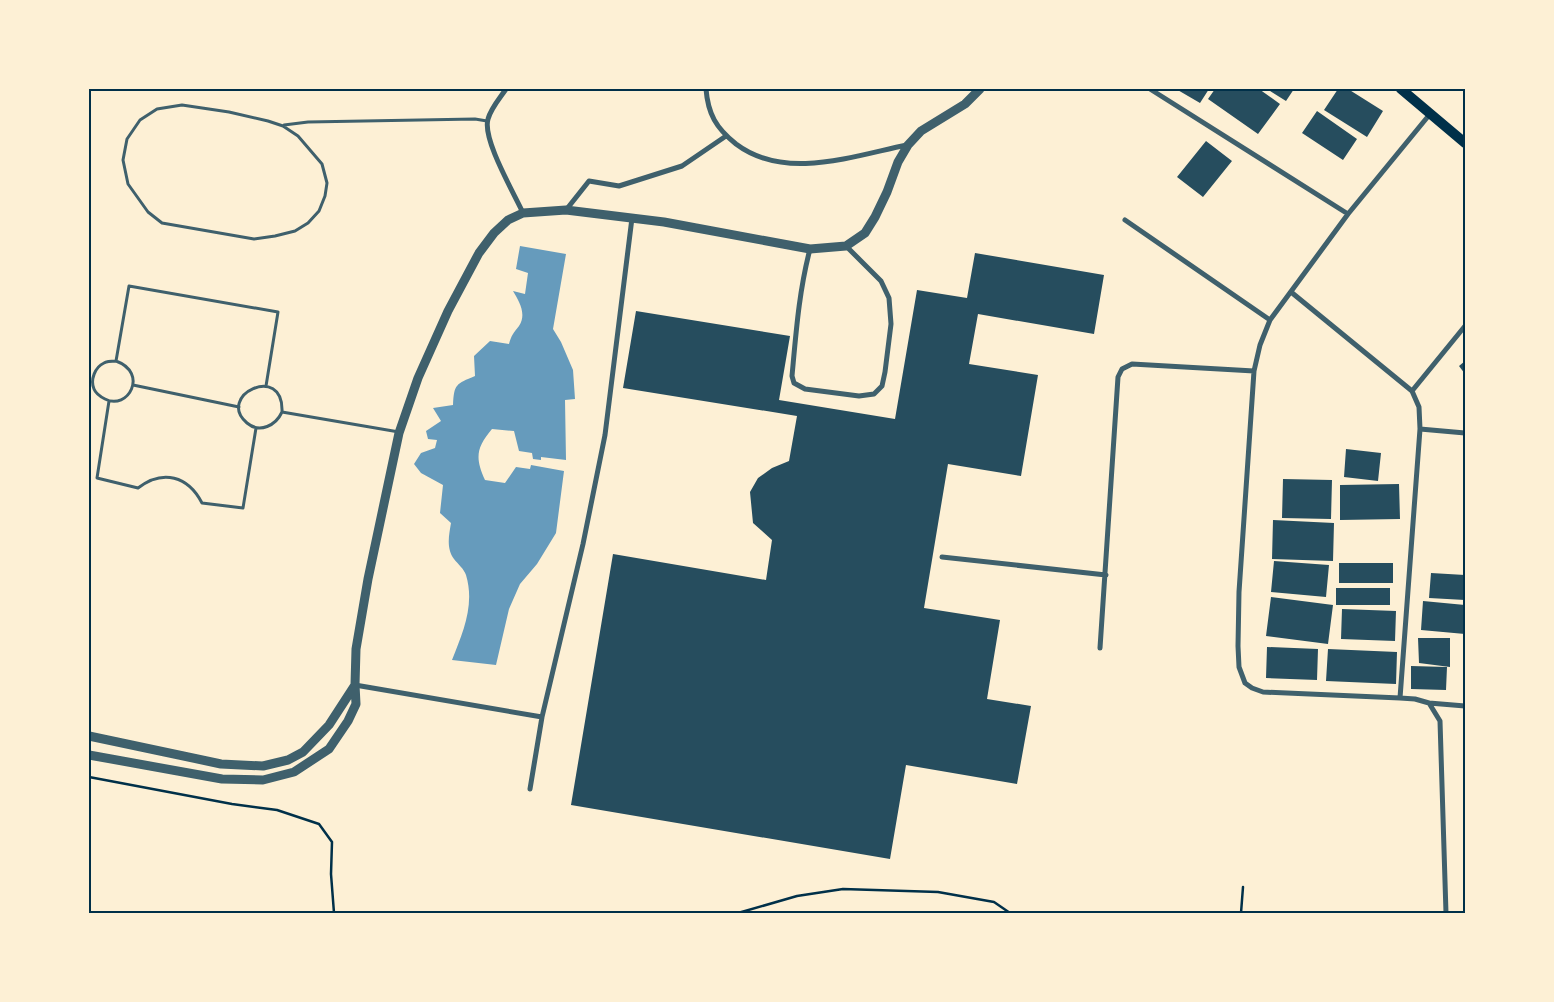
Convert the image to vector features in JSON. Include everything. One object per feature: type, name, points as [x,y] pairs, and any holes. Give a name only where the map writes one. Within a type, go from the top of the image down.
[{"type":"main road","points":[[1400,89],[1465,143]]},
{"type":"street","points":[[506,89],[487,121],[488,135],[492,148],[524,213]]},
{"type":"street","points":[[706,89],[713,120],[726,136],[745,151],[766,160],[790,164],[823,162],[908,145]]},
{"type":"street","points":[[89,755],[222,779],[263,780],[294,772],[329,749],[348,721],[356,704],[356,650],[368,578],[399,433],[418,378],[448,311],[479,253],[494,232],[508,220],[524,213],[566,210],[664,222],[810,249],[846,246],[864,232],[875,217],[898,162],[908,145],[921,131],[965,104],[980,89]]},
{"type":"street","points":[[1150,89],[1348,214]]},
{"type":"street","points":[[1430,114],[1348,214],[1270,320],[1260,345],[1254,371],[1239,592],[1239,667],[1245,683],[1263,692],[1415,699],[1428,703],[1465,706]]},
{"type":"street","points":[[566,210],[589,181],[620,186],[682,166],[726,136]]},
{"type":"street","points":[[530,789],[542,717],[584,544],[605,435],[632,218]]},
{"type":"street","points":[[1125,220],[1270,320]]},
{"type":"street","points":[[810,249],[803,275],[796,328],[792,376],[794,383],[805,390],[859,396],[874,394],[882,386],[886,372],[891,324],[889,298],[881,281],[846,246]]},
{"type":"street","points":[[1291,292],[1412,391],[1419,406],[1420,429],[1400,698]]},
{"type":"street","points":[[1412,391],[1465,326]]},
{"type":"street","points":[[1100,648],[1118,377],[1122,369],[1132,364],[1254,371]]},
{"type":"street","points":[[1420,429],[1465,432]]},
{"type":"street","points":[[942,557],[1106,575]]},
{"type":"street","points":[[355,685],[542,717]]},
{"type":"street","points":[[89,736],[220,764],[262,766],[288,760],[303,752],[329,725],[355,685]]},
{"type":"street","points":[[1428,703],[1440,721],[1446,913]]},
{"type":"lane","points":[[283,126],[298,136],[322,164],[326,183],[325,196],[320,211],[308,223],[295,231],[254,239],[162,223],[148,212],[128,184],[122,160],[127,139],[140,120],[158,109],[182,105],[229,112],[283,126],[308,122],[338,121],[487,121]]},
{"type":"lane","points":[[116,361],[129,286],[278,312],[266,386]]},
{"type":"lane","points":[[116,361],[124,364],[132,372],[133,385],[128,396],[120,400],[109,401],[99,396],[94,390],[93,380],[96,370],[104,363],[116,361]]},
{"type":"lane","points":[[133,385],[239,406]]},
{"type":"lane","points":[[254,386],[266,386],[277,392],[282,403],[282,412],[278,420],[267,428],[256,428],[247,423],[240,414],[239,406],[242,395],[254,386]]},
{"type":"lane","points":[[109,401],[97,478],[138,488],[154,479],[176,478],[197,492],[202,503],[242,508],[256,428]]},
{"type":"lane","points":[[282,412],[399,433]]},
{"type":"path","points":[[89,777],[232,804],[277,810],[319,824],[332,842],[331,874],[334,913]]},
{"type":"path","points":[[1241,913],[1244,887]]},
{"type":"path","points":[[738,913],[797,896],[843,889],[938,892],[994,902],[1010,913]]},
{"type":"water","points":[[520,246],[566,254],[553,329],[573,370],[575,399],[565,400],[566,460],[541,457],[541,460],[533,459],[532,453],[519,451],[514,431],[492,429],[480,448],[479,459],[485,480],[505,483],[516,467],[530,469],[531,465],[564,471],[556,533],[537,564],[520,584],[509,609],[496,665],[452,660],[466,618],[469,597],[468,586],[465,573],[451,555],[449,541],[451,523],[440,513],[443,485],[421,473],[414,464],[421,453],[435,448],[437,440],[428,439],[426,431],[441,421],[433,408],[453,405],[457,386],[475,376],[474,356],[490,341],[509,344],[519,326],[522,312],[513,291],[525,294],[528,273],[516,269]]},
{"type":"building","points":[[1176,89],[1209,89],[1200,103]]},
{"type":"building","points":[[1215,89],[1259,89],[1280,104],[1258,134],[1208,99]]},
{"type":"building","points":[[1267,89],[1294,89],[1286,101]]},
{"type":"building","points":[[1338,89],[1348,89],[1383,111],[1367,137],[1324,110]]},
{"type":"building","points":[[1317,111],[1357,139],[1343,160],[1302,133]]},
{"type":"building","points":[[1206,141],[1232,161],[1203,197],[1177,177]]},
{"type":"building","points":[[975,253],[1104,275],[1094,334],[978,314],[969,364],[1038,375],[1021,476],[948,464],[924,608],[1000,620],[987,699],[1031,706],[1017,784],[906,765],[890,859],[571,805],[613,554],[766,580],[772,540],[753,523],[750,492],[758,478],[772,468],[789,461],[797,416],[623,388],[636,311],[790,336],[779,400],[895,419],[917,290],[967,298]]},
{"type":"building","points":[[1465,361],[1465,374],[1459,366]]},
{"type":"building","points":[[1346,449],[1381,453],[1378,481],[1344,477]]},
{"type":"building","points":[[1283,479],[1332,480],[1331,519],[1282,518]]},
{"type":"building","points":[[1399,484],[1400,519],[1340,520],[1340,485]]},
{"type":"building","points":[[1273,520],[1334,523],[1333,561],[1272,559]]},
{"type":"building","points":[[1274,561],[1329,565],[1326,597],[1271,592]]},
{"type":"building","points":[[1339,563],[1393,563],[1393,583],[1339,583]]},
{"type":"building","points":[[1431,573],[1465,575],[1465,600],[1429,598]]},
{"type":"building","points":[[1336,588],[1390,588],[1390,605],[1336,605]]},
{"type":"building","points":[[1271,597],[1333,605],[1328,644],[1266,636]]},
{"type":"building","points":[[1423,601],[1465,605],[1465,634],[1421,630]]},
{"type":"building","points":[[1342,609],[1396,611],[1395,641],[1341,639]]},
{"type":"building","points":[[1418,638],[1450,638],[1450,667],[1419,663]]},
{"type":"building","points":[[1267,647],[1318,649],[1317,680],[1266,678]]},
{"type":"building","points":[[1328,649],[1397,652],[1396,684],[1326,681]]},
{"type":"building","points":[[1411,666],[1447,667],[1446,690],[1411,689]]}]
